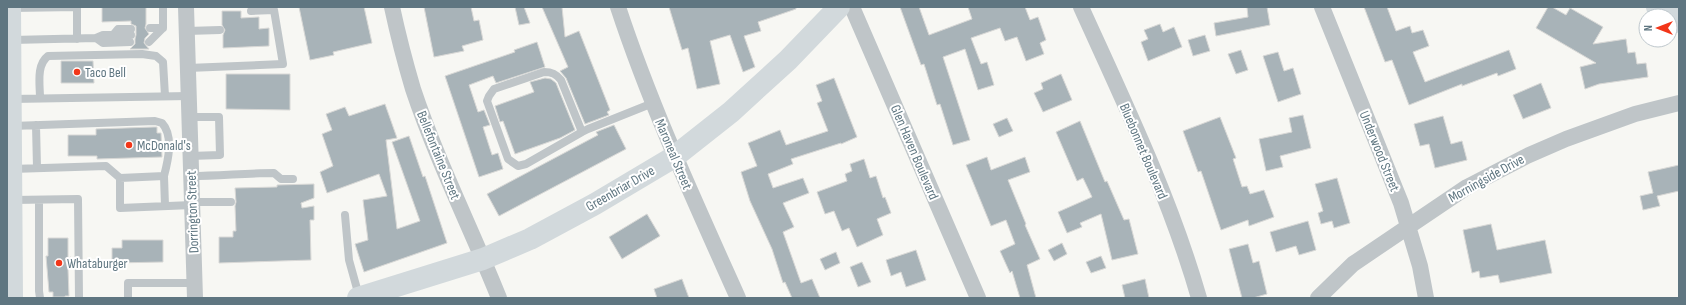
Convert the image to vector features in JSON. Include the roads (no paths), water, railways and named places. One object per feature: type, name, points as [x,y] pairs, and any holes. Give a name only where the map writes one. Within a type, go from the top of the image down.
[{"type":"main road","name":"Greenbriar Drive","points":[[359,298],[483,259],[530,239],[595,204],[674,157],[732,112],[788,60],[838,7]]},
{"type":"main road","points":[[1658,7],[1679,22]]},
{"type":"main road","points":[[10,8],[12,126],[9,168],[12,200],[12,298]]},
{"type":"street","name":"Dorrington Street","points":[[186,7],[194,291]]},
{"type":"street","name":"Bellefontaine Street","points":[[392,7],[405,62],[414,91],[442,164],[499,298]]},
{"type":"street","name":"Maroneal Street","points":[[618,7],[652,103],[674,157],[738,298]]},
{"type":"street","name":"Glen Haven Boulevard","points":[[852,7],[978,298]]},
{"type":"street","name":"Bluebonnet Boulevard","points":[[1081,7],[1151,164],[1188,259],[1199,298]]},
{"type":"street","name":"Underwood Street","points":[[1322,7],[1401,203],[1420,266],[1426,298]]},
{"type":"street","name":"Morningside Drive","points":[[1318,298],[1353,264],[1467,186],[1527,156],[1566,139],[1635,114],[1679,103]]},
{"type":"lane","points":[[10,8],[78,7],[77,39]]},
{"type":"lane","points":[[151,36],[163,28],[163,7]]},
{"type":"lane","points":[[188,68],[283,64],[274,10],[251,11]]},
{"type":"lane","points":[[187,31],[220,30]]},
{"type":"lane","points":[[11,40],[77,39],[96,38],[103,35],[130,35],[103,43],[96,38]]},
{"type":"lane","points":[[40,98],[40,72],[42,63],[48,56],[142,54],[156,56],[163,62],[165,96]]},
{"type":"lane","points":[[582,132],[561,80],[558,75],[551,72],[544,72],[494,89],[488,96],[487,101],[508,158],[518,166],[526,164],[582,132],[652,103]]},
{"type":"lane","points":[[11,99],[188,96]]},
{"type":"lane","points":[[189,117],[219,117],[220,155],[190,156]]},
{"type":"lane","points":[[12,126],[155,121],[162,123],[168,133],[168,161],[164,176],[165,206]]},
{"type":"lane","points":[[36,125],[37,168]]},
{"type":"lane","points":[[9,168],[106,166],[120,178],[164,176]]},
{"type":"lane","points":[[191,176],[226,176],[244,173],[274,173],[281,179],[293,179]]},
{"type":"lane","points":[[120,178],[120,208],[232,202]]},
{"type":"lane","points":[[12,200],[78,199],[79,298]]},
{"type":"lane","points":[[39,200],[40,298]]},
{"type":"lane","points":[[345,214],[349,260],[359,298]]},
{"type":"lane","points":[[128,298],[128,283],[194,291]]},
{"type":"place","name":"Taco Bell","points":[[77,72]]},
{"type":"place","name":"McDonald's","points":[[129,145]]},
{"type":"place","name":"Whataburger","points":[[59,263]]}]
